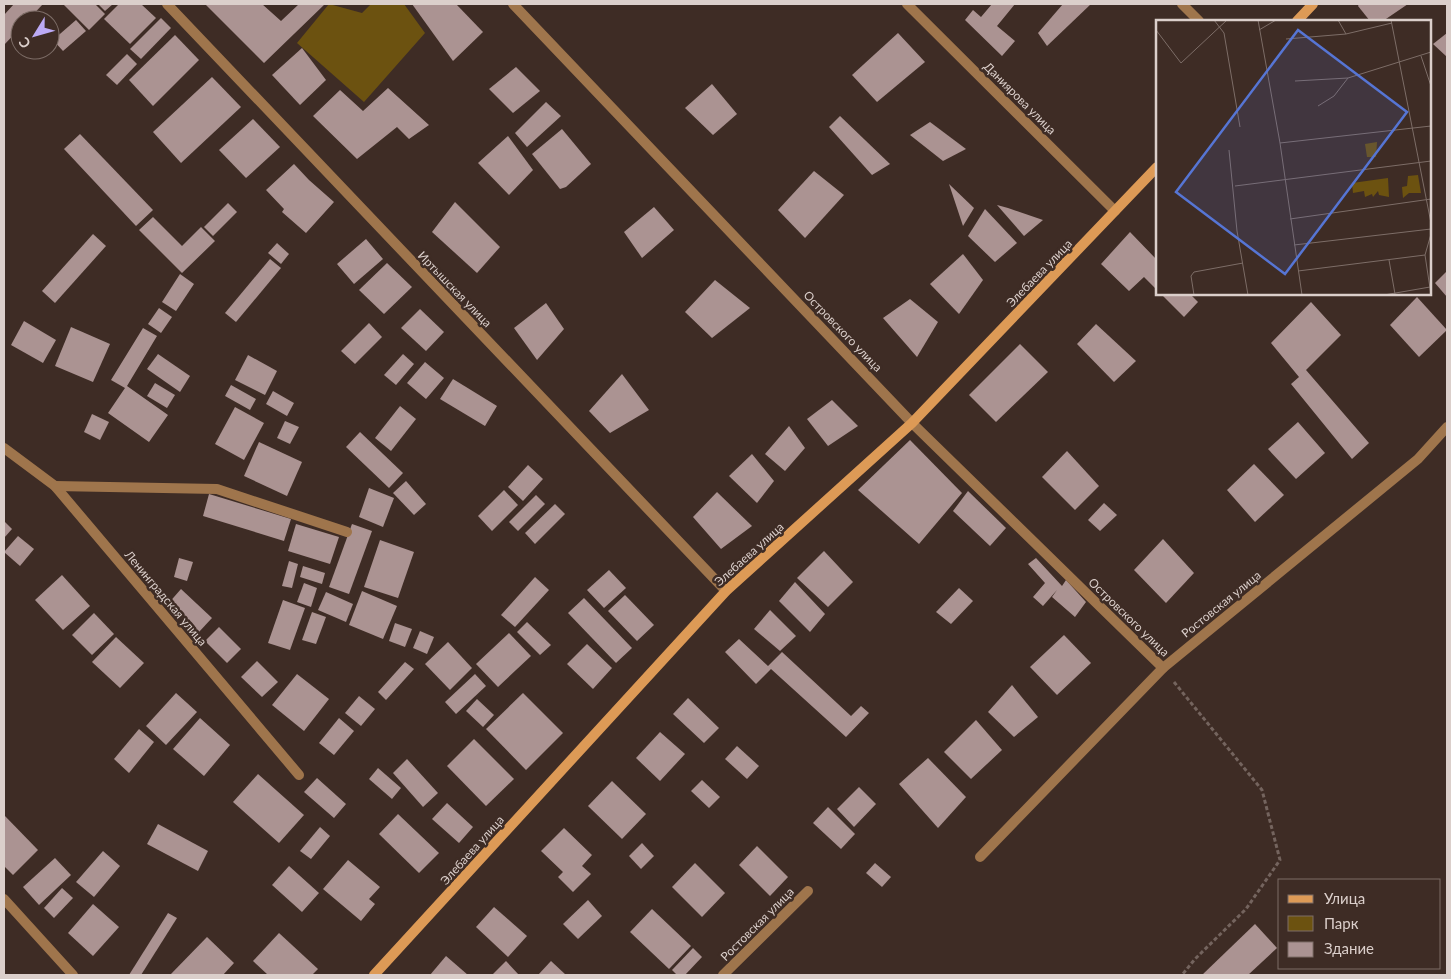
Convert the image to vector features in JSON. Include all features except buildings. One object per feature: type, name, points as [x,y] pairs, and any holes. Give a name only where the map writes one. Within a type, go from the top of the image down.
[{"type":"main road","points":[[1298,20],[1313,4]]},
{"type":"main road","name":"Элебаева улица","points":[[374,975],[726,591],[912,423],[1156,168]]},
{"type":"street","name":"Иртышская улица","points":[[167,4],[726,591]]},
{"type":"street","name":"Островского улица","points":[[512,4],[912,423],[1163,668]]},
{"type":"street","name":"Даниярова улица","points":[[907,4],[1115,211]]},
{"type":"street","points":[[1182,4],[1198,20]]},
{"type":"street","name":"Ростовская улица","points":[[980,856],[1163,668],[1418,458],[1447,427]]},
{"type":"street","name":"Ленинградская улица","points":[[4,448],[55,486],[300,775]]},
{"type":"street","points":[[55,486],[218,489],[347,532]]},
{"type":"street","name":"Ростовская улица","points":[[723,975],[808,892]]},
{"type":"street","points":[[4,899],[73,975]]},
{"type":"path","points":[[1163,668],[1262,790],[1280,860],[1246,909],[1182,975]]},
{"type":"green space","points":[[329,4],[362,13],[371,4],[404,4],[425,33],[364,102],[297,43]]}]
